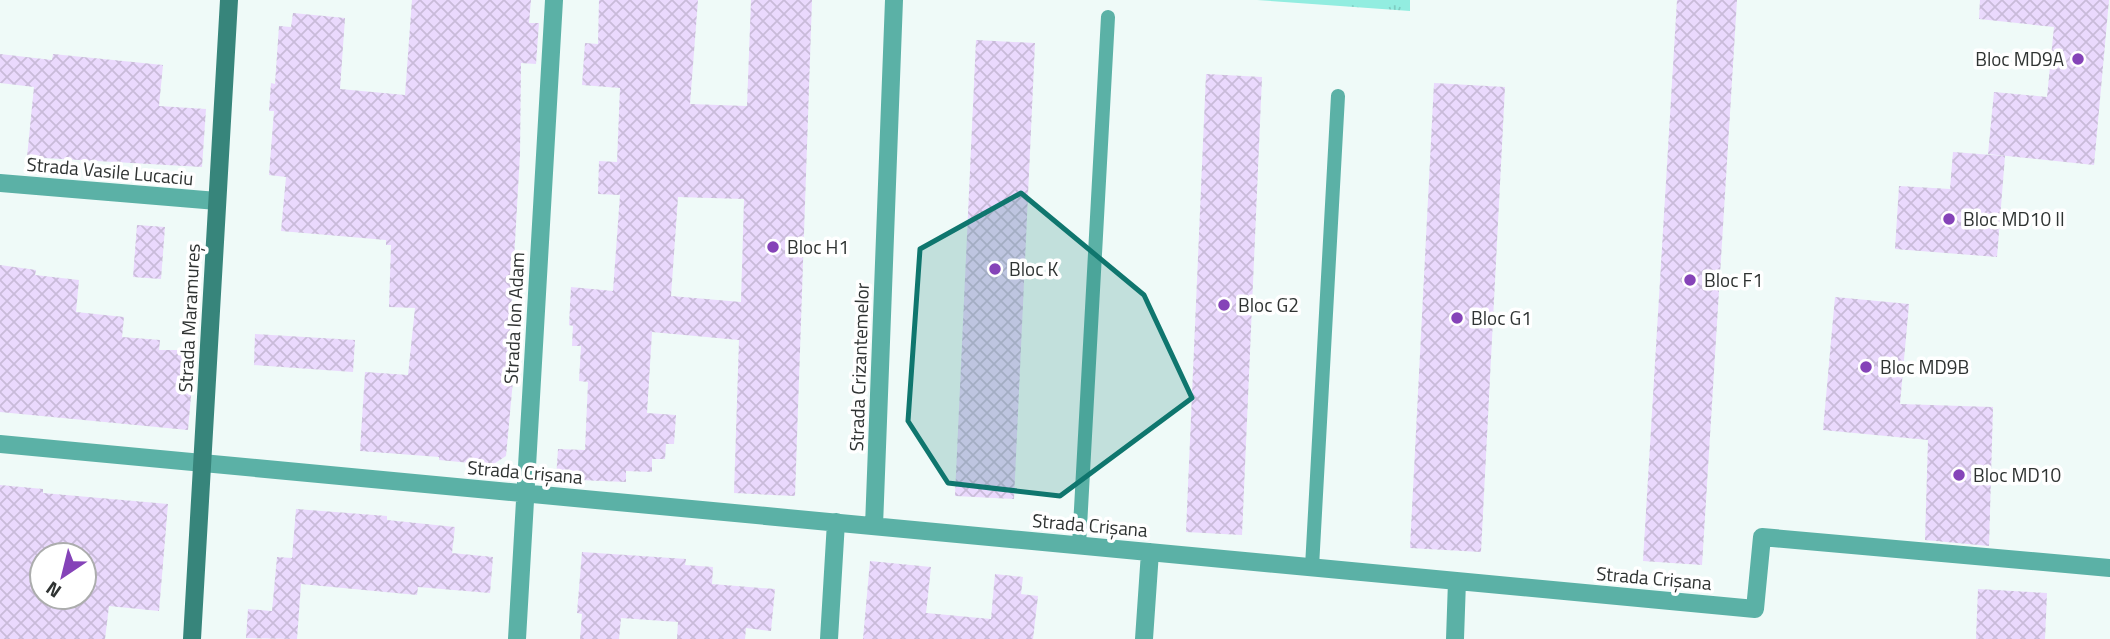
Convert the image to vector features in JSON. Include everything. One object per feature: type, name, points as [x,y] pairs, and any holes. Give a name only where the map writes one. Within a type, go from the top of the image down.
[{"type":"street","name":"Strada Maramureș","points":[[192,639],[229,0]]},
{"type":"street","name":"Strada Ion Adam","points":[[517,639],[554,0]]},
{"type":"street","name":"Strada Crizantemelor","points":[[874,526],[894,0]]},
{"type":"street","name":"Strada Vasile Lucaciu","points":[[0,183],[217,201]]},
{"type":"street","name":"Strada Crișana","points":[[0,444],[1755,609],[1762,537],[2110,568]]},
{"type":"street","points":[[829,639],[836,522]]},
{"type":"street","points":[[1144,639],[1150,552]]},
{"type":"street","points":[[1455,639],[1457,581]]},
{"type":"lane","points":[[1080,545],[1108,17]]},
{"type":"lane","points":[[1312,567],[1338,96]]},
{"type":"highlighted area","points":[[1021,193],[1144,295],[1192,398],[1060,496],[948,483],[908,421],[920,249]]},
{"type":"green space","points":[[1257,0],[1410,0],[1410,11]]},
{"type":"building","points":[[412,0],[531,0],[529,23],[539,23],[536,64],[521,63],[520,154],[509,347],[516,348],[506,456],[492,465],[439,460],[439,457],[360,451],[365,372],[408,375],[415,308],[389,307],[391,245],[386,245],[386,240],[281,231],[286,177],[269,175],[274,111],[269,111],[271,83],[275,84],[279,26],[291,27],[293,13],[345,18],[340,89],[405,95]]},
{"type":"building","points":[[599,0],[698,0],[690,104],[747,106],[751,0],[812,0],[795,496],[734,493],[739,340],[652,332],[647,413],[676,415],[674,444],[666,444],[665,459],[652,459],[652,472],[626,471],[626,482],[556,479],[558,449],[585,450],[588,382],[579,381],[581,346],[572,346],[573,326],[569,325],[571,287],[613,291],[620,195],[598,194],[599,161],[617,162],[620,88],[582,85],[585,43],[598,44]],"holes":[[[678,197],[744,199],[741,302],[671,296]]]},
{"type":"building","name":"Bloc F1","points":[[1677,0],[1737,0],[1702,565],[1643,561]]},
{"type":"building","name":"Bloc MD9A","points":[[1980,0],[2109,0],[2094,165],[1988,154],[1994,92],[2047,97],[2054,27],[1979,19]]},
{"type":"building","name":"Bloc K","points":[[976,40],[1035,43],[1014,499],[955,496]]},
{"type":"building","points":[[0,54],[52,60],[53,54],[163,65],[159,106],[206,109],[202,167],[27,157],[34,87],[0,83]]},
{"type":"building","name":"Bloc G2","points":[[1206,74],[1262,77],[1242,535],[1186,532]]},
{"type":"building","name":"Bloc G1","points":[[1434,83],[1505,87],[1481,552],[1410,548]]},
{"type":"building","name":"Bloc MD10 II","points":[[1953,152],[2005,156],[1997,257],[1895,249],[1899,186],[1950,189]]},
{"type":"building","points":[[137,225],[165,227],[161,279],[133,277]]},
{"type":"building","points":[[0,265],[36,270],[35,275],[79,280],[76,312],[124,317],[122,337],[160,340],[159,350],[195,350],[188,430],[0,412]]},
{"type":"building","points":[[1835,297],[1909,304],[1900,404],[1993,407],[1989,546],[1925,540],[1928,440],[1823,430]]},
{"type":"building","points":[[255,334],[355,340],[353,372],[254,365]]},
{"type":"building","points":[[0,485],[43,489],[43,493],[168,504],[159,611],[109,606],[105,639],[0,639]]},
{"type":"building","points":[[296,509],[387,516],[387,520],[455,527],[452,553],[493,557],[490,593],[418,587],[417,595],[301,584],[297,639],[246,638],[248,609],[272,611],[277,557],[292,558]]},
{"type":"building","points":[[582,552],[686,559],[685,565],[713,567],[712,584],[775,589],[771,631],[746,628],[745,639],[677,639],[678,622],[621,618],[619,639],[580,639],[582,614],[577,613]]},
{"type":"building","points":[[870,561],[931,567],[926,613],[991,619],[995,574],[1023,577],[1021,594],[1038,596],[1033,639],[863,639]]},
{"type":"building","points":[[1978,589],[2047,593],[2045,639],[1976,639]]},
{"type":"place","name":"Bloc MD9A","points":[[2078,59]]},
{"type":"place","name":"Bloc MD10 II","points":[[1949,219]]},
{"type":"place","name":"Bloc H1","points":[[773,247]]},
{"type":"place","name":"Bloc K","points":[[995,269]]},
{"type":"place","name":"Bloc F1","points":[[1690,280]]},
{"type":"place","name":"Bloc G2","points":[[1224,305]]},
{"type":"place","name":"Bloc G1","points":[[1457,318]]},
{"type":"place","name":"Bloc MD9B","points":[[1866,367]]},
{"type":"place","name":"Bloc MD10","points":[[1959,475]]}]
